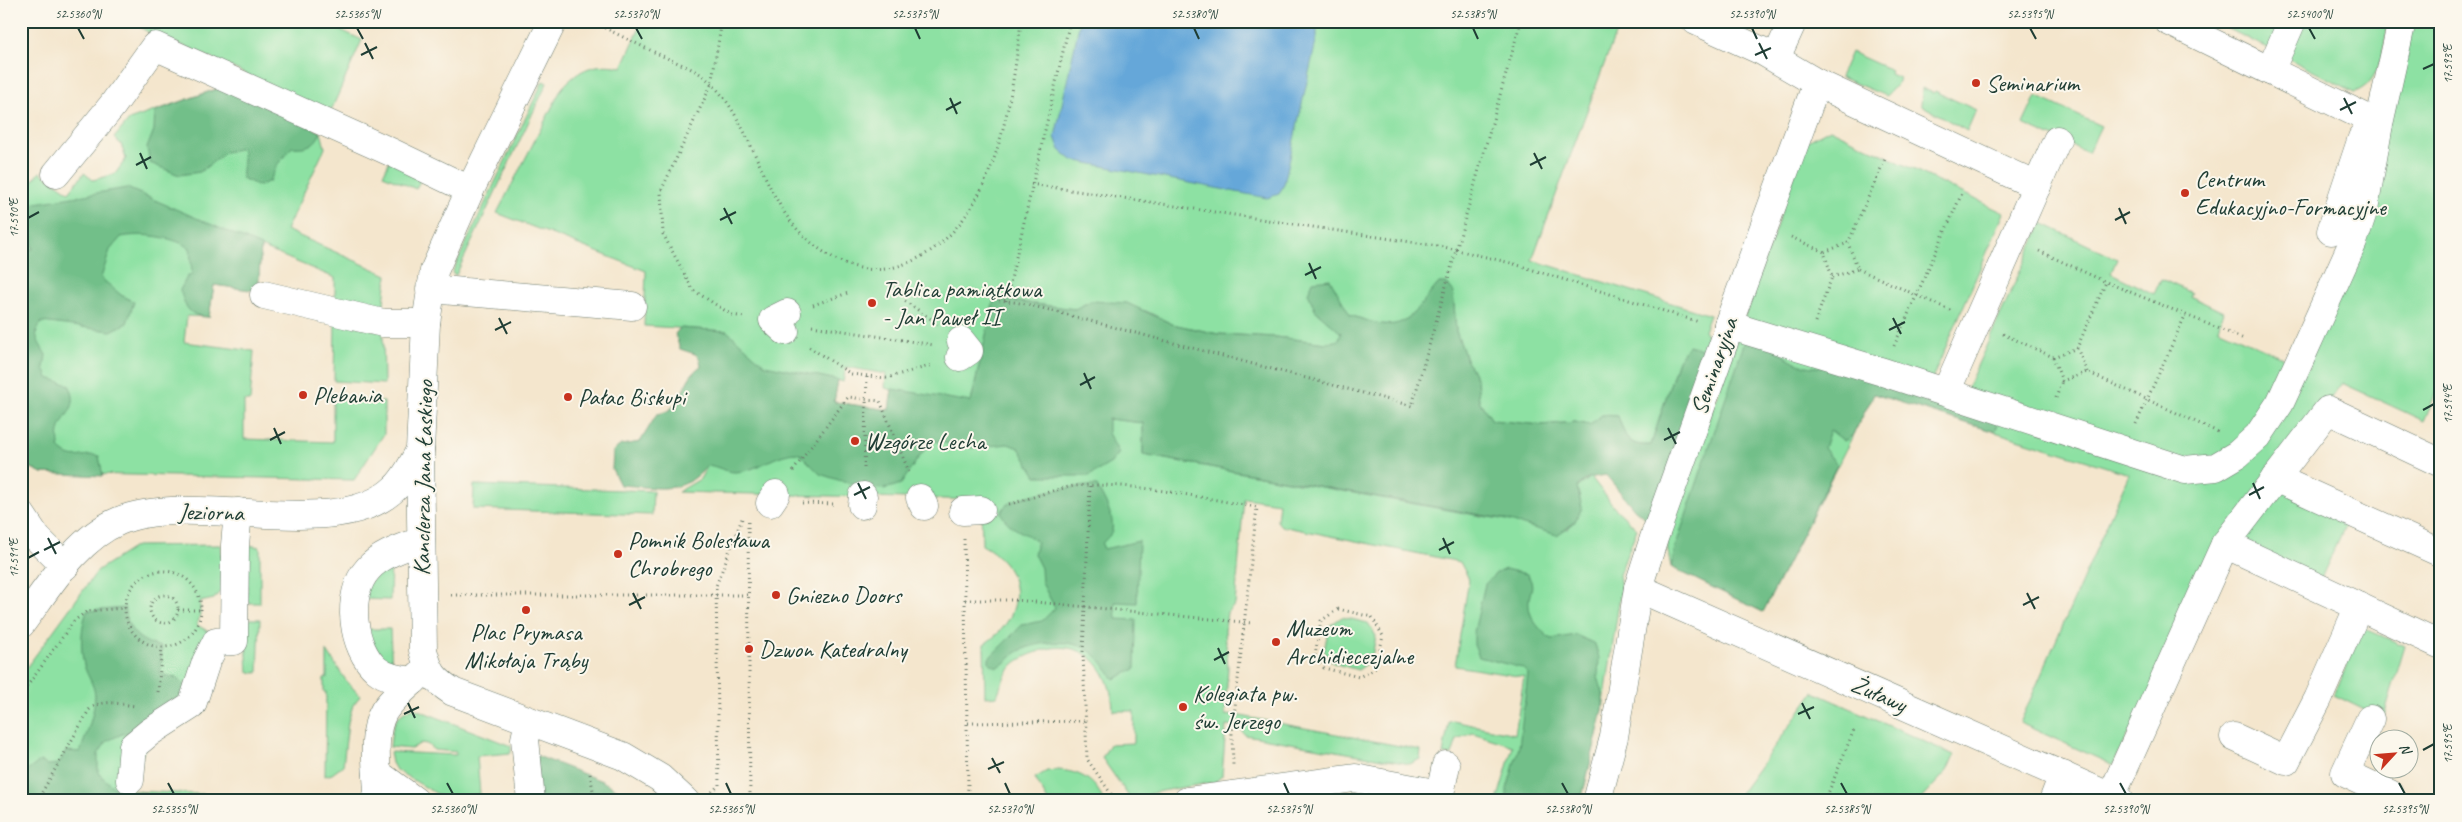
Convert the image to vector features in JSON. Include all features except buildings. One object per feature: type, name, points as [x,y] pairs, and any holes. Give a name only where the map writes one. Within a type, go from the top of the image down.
[{"type":"street","name":"Kanclerza Jana Łaskiego","points":[[553,21],[470,190],[434,271],[430,289],[426,323],[420,450],[423,650],[420,675],[453,692],[623,756],[660,778],[700,795]]},
{"type":"street","points":[[1696,21],[1776,58],[1817,83],[2037,186]]},
{"type":"street","points":[[1776,58],[1793,21]]},
{"type":"street","points":[[2168,21],[2211,31],[2270,71],[2374,122]]},
{"type":"street","points":[[2270,71],[2292,21]]},
{"type":"street","points":[[1728,328],[1804,348],[1883,372],[2185,470],[2216,467],[2238,454],[2258,436],[2280,403],[2353,242],[2364,209],[2374,122],[2402,21]]},
{"type":"street","points":[[56,174],[112,106],[155,46],[393,153],[470,190]]},
{"type":"street","name":"Seminaryjna","points":[[1596,801],[1614,737],[1638,588],[1764,225],[1817,83]]},
{"type":"street","points":[[2331,231],[2355,159],[2374,122]]},
{"type":"street","points":[[1946,392],[2057,140]]},
{"type":"street","points":[[430,289],[632,306]]},
{"type":"street","points":[[264,295],[383,323],[426,323]]},
{"type":"street","points":[[2116,799],[2225,544],[2328,410],[2441,463]]},
{"type":"street","name":"Jeziorna","points":[[21,624],[90,538],[120,521],[169,511],[325,514],[355,510],[384,498],[396,488],[409,471],[420,450]]},
{"type":"street","points":[[2275,478],[2441,553]]},
{"type":"street","points":[[130,780],[133,746],[150,732],[192,705],[206,662],[216,642],[234,641],[235,545],[238,512]]},
{"type":"street","points":[[21,514],[36,538],[66,566]]},
{"type":"street","points":[[420,675],[387,676],[376,669],[364,656],[357,639],[354,616],[360,579],[368,568],[392,552],[421,541]]},
{"type":"street","points":[[2225,544],[2439,644]]},
{"type":"street","name":"Żuławy","points":[[1638,588],[2116,799]]},
{"type":"street","points":[[2234,737],[2286,761],[2318,699],[2358,606]]},
{"type":"street","points":[[415,801],[382,788],[378,726],[384,712],[420,675]]},
{"type":"street","points":[[2370,719],[2346,773],[2390,794]]},
{"type":"street","points":[[529,721],[525,739],[531,801]]},
{"type":"street","points":[[1187,801],[1355,778],[1439,798],[1446,765]]},
{"type":"street","points":[[2053,801],[2062,775]]},
{"type":"path","points":[[591,21],[702,75],[712,85],[737,120],[780,205],[796,228],[816,247],[839,261],[863,269],[886,269],[911,263],[949,236],[965,217],[979,193],[990,168],[1013,91],[1021,21]]},
{"type":"path","points":[[662,192],[712,85],[722,21]]},
{"type":"path","points":[[1006,301],[1031,184],[1070,21]]},
{"type":"path","points":[[994,299],[1036,307],[1412,406],[1521,21]]},
{"type":"path","points":[[1858,270],[1848,243],[1886,156]]},
{"type":"path","points":[[1031,184],[1455,250],[1511,263],[1728,328]]},
{"type":"path","points":[[1883,372],[1962,193]]},
{"type":"path","points":[[1764,225],[1824,252],[1848,243]]},
{"type":"path","points":[[2014,239],[2106,282],[2244,339]]},
{"type":"path","points":[[1804,348],[1832,278],[1824,252]]},
{"type":"path","points":[[1832,278],[1858,270],[1977,322],[2053,357],[2062,381],[2087,372]]},
{"type":"path","points":[[2053,357],[2077,348],[2106,282]]},
{"type":"path","points":[[786,322],[848,294]]},
{"type":"path","points":[[835,365],[850,374],[886,378],[960,349],[905,301]]},
{"type":"path","points":[[2147,400],[2185,316]]},
{"type":"path","points":[[2077,348],[2087,372],[2248,446]]},
{"type":"path","points":[[765,500],[863,501],[867,376]]},
{"type":"path","points":[[700,795],[712,793],[718,785],[716,586],[765,500],[848,398],[880,401],[922,502]]},
{"type":"path","points":[[1090,486],[1083,652],[1087,759],[1116,801]]},
{"type":"path","points":[[967,801],[968,723],[965,600],[972,510],[1046,492],[1090,486],[1142,489],[1257,507],[1232,734],[1233,772]]},
{"type":"path","points":[[750,801],[747,594],[765,500]]},
{"type":"path","points":[[172,572],[190,583],[200,602],[200,614],[197,625],[183,641],[162,647],[142,641],[134,634],[128,625],[125,608],[128,594],[134,585],[151,573],[172,572]]},
{"type":"path","points":[[450,586],[450,605]]},
{"type":"path","points":[[456,596],[747,594]]},
{"type":"path","points":[[164,595],[176,601],[178,610],[171,621],[158,621],[152,615],[150,606],[155,598],[164,595]]},
{"type":"path","points":[[965,600],[1015,600],[1252,623]]},
{"type":"path","points":[[21,695],[74,621],[87,611],[125,608]]},
{"type":"path","points":[[1338,610],[1372,617],[1382,636],[1376,668],[1359,677],[1324,668],[1315,655],[1318,635],[1321,621],[1338,610]]},
{"type":"path","points":[[1305,632],[1318,635]]},
{"type":"path","points":[[156,699],[162,647]]},
{"type":"path","points":[[37,801],[92,707],[97,703],[104,702],[139,707]]},
{"type":"path","points":[[968,723],[1085,721]]},
{"type":"path","points":[[1825,801],[1855,727]]},
{"type":"path","points":[[591,771],[590,777],[595,801]]},
{"type":"path","points":[[700,795],[712,793]]},
{"type":"path","points":[[712,793],[715,797]]},
{"type":"green space","points":[[130,21],[322,21],[362,40],[330,113],[194,50],[148,32]]},
{"type":"green space","points":[[643,21],[1620,21],[1532,260],[1710,315],[1704,331],[1713,345],[1711,352],[1678,360],[1651,445],[1637,444],[1628,439],[1617,416],[1602,415],[1590,425],[1575,422],[1541,425],[1492,420],[1479,401],[1477,380],[1466,359],[1456,331],[1453,291],[1439,283],[1419,309],[1399,325],[1377,324],[1350,315],[1341,301],[1315,310],[1341,332],[1340,340],[1326,343],[1276,337],[1218,334],[1172,324],[1146,311],[1091,301],[1075,309],[995,299],[971,402],[1143,423],[1143,455],[1481,516],[1568,529],[1582,508],[1577,488],[1591,477],[1616,509],[1637,529],[1619,575],[1621,589],[1603,710],[1581,801],[1497,801],[1513,746],[1473,733],[1457,739],[1452,755],[1443,754],[1449,722],[1453,721],[1515,734],[1524,677],[1455,666],[1469,579],[1460,562],[1281,526],[1277,521],[1279,503],[1244,498],[1235,605],[1227,612],[1225,631],[1228,667],[1225,715],[1241,716],[1421,750],[1420,759],[1410,764],[1245,735],[1239,727],[1226,726],[1222,776],[1215,782],[1156,792],[1132,801],[1102,758],[1110,744],[1134,743],[1134,711],[1113,711],[1107,681],[1092,659],[1081,652],[1068,648],[1053,648],[1037,652],[1021,659],[1010,668],[1005,675],[997,696],[985,697],[984,644],[998,633],[1008,621],[1014,608],[1016,594],[1013,580],[1007,567],[997,555],[982,545],[981,500],[678,492],[700,479],[708,465],[727,331],[644,326],[646,271],[497,213],[562,88],[575,76],[589,68],[604,65],[622,67]],"holes":[[[846,367],[886,374],[885,388],[892,390],[889,410],[834,402],[838,380],[843,382]]]},
{"type":"green space","points":[[2213,21],[2389,21],[2383,52],[2376,72],[2364,87],[2355,92]]},
{"type":"green space","points":[[2412,21],[2441,21],[2441,381],[2424,421],[2342,383],[2236,525],[2113,765],[2020,723],[2129,474],[1874,394],[1763,612],[1671,567],[1666,541],[1806,142],[1830,129],[2004,213],[1929,386],[1963,397],[2042,223],[2117,259],[2111,273],[2154,294],[2161,279],[2192,293],[2190,296],[2223,312],[2218,328],[2308,369]]},
{"type":"green space","points":[[1851,52],[1891,70],[1890,74],[1899,78],[1897,84],[1886,96],[1840,77]]},
{"type":"green space","points":[[543,81],[547,83],[456,275],[452,273]]},
{"type":"green space","points":[[222,87],[321,132],[325,148],[286,230],[387,275],[383,313],[335,300],[335,278],[261,247],[258,291],[214,285],[209,317],[187,316],[184,342],[254,351],[250,401],[244,401],[244,439],[333,442],[333,399],[384,402],[384,434],[354,480],[42,473],[21,463],[21,194],[40,172],[69,192],[84,173],[93,180],[115,174],[126,159],[121,144],[114,138],[129,120]]},
{"type":"green space","points":[[222,87],[321,132],[319,137],[310,145],[292,147],[277,165],[270,181],[259,186],[242,178],[242,148],[226,152],[200,172],[179,175],[150,163],[147,148],[154,130],[155,111]]},
{"type":"green space","points":[[1922,88],[1933,93],[1935,91],[1976,110],[1967,131],[1921,105]]},
{"type":"green space","points":[[2036,96],[2101,126],[2088,153],[2023,124]]},
{"type":"green space","points":[[390,160],[423,175],[416,189],[383,175]]},
{"type":"green space","points":[[127,188],[261,246],[258,291],[214,285],[209,317],[196,315],[186,306],[180,290],[187,277],[192,274],[190,248],[156,236],[138,235],[121,237],[110,250],[101,278],[121,295],[134,302],[127,323],[111,331],[42,322],[37,331],[37,338],[46,355],[44,368],[48,378],[69,385],[72,393],[72,405],[59,431],[59,448],[64,453],[74,457],[99,456],[103,476],[42,473],[21,463],[21,252],[33,249],[24,205]]},
{"type":"green space","points":[[1330,279],[1350,315],[1383,324],[1402,322],[1418,308],[1439,283],[1447,283],[1453,291],[1456,331],[1466,359],[1477,380],[1479,401],[1492,420],[1541,425],[1575,422],[1590,425],[1602,415],[1618,416],[1628,439],[1637,444],[1651,445],[1678,360],[1689,345],[1711,352],[1651,522],[1635,510],[1606,475],[1588,478],[1577,487],[1582,508],[1574,523],[1557,535],[1503,519],[1143,455],[1143,423],[1108,419],[1108,433],[1119,453],[1111,463],[1089,476],[1036,476],[1019,448],[1008,444],[972,448],[934,441],[921,454],[901,484],[885,489],[854,485],[820,474],[799,453],[782,456],[743,471],[732,472],[708,465],[688,482],[668,488],[620,485],[612,469],[613,451],[621,445],[640,442],[657,414],[673,407],[689,379],[701,366],[700,359],[695,354],[680,349],[675,334],[680,328],[727,331],[765,365],[838,380],[834,402],[889,410],[892,389],[971,402],[994,299],[1075,309],[1091,301],[1127,303],[1172,324],[1218,334],[1276,337],[1326,343],[1339,340],[1341,333],[1315,310],[1308,293],[1313,281]]},
{"type":"green space","points":[[335,321],[383,332],[384,384],[334,381]]},
{"type":"green space","points":[[1747,335],[1795,362],[1807,366],[1826,366],[2003,411],[1995,432],[1874,394],[1852,436],[1844,441],[1830,430],[1824,448],[1837,465],[1763,612],[1671,567],[1675,548]]},
{"type":"green space","points":[[2275,478],[2351,513],[2317,587],[2225,544]]},
{"type":"green space","points":[[474,485],[653,491],[652,515],[473,509]]},
{"type":"green space","points":[[1097,486],[1112,519],[1111,533],[1102,544],[1104,549],[1139,541],[1137,603],[1115,602],[1116,619],[1136,620],[1135,669],[1114,679],[1091,652],[1075,645],[1056,642],[1027,648],[1016,653],[997,667],[989,663],[989,658],[1022,625],[1042,621],[1055,608],[1042,583],[1041,568],[1034,554],[1037,542],[1008,523],[1001,513],[1004,508],[1015,500],[1038,494]]},
{"type":"green space","points":[[221,545],[222,589],[214,599],[200,602],[200,614],[197,625],[211,633],[216,642],[150,732],[131,791],[270,797],[270,801],[21,801],[21,675],[98,570],[136,546]]},
{"type":"green space","points":[[248,545],[260,547],[260,603],[249,603],[247,599]]},
{"type":"green space","points":[[391,561],[390,600],[363,599],[365,587]]},
{"type":"green space","points":[[1505,569],[1527,574],[1532,584],[1529,605],[1532,617],[1538,627],[1551,639],[1576,635],[1595,644],[1599,658],[1598,677],[1603,693],[1603,710],[1581,801],[1507,801],[1507,789],[1519,747],[1528,674],[1522,668],[1479,657],[1474,645],[1474,632],[1485,584],[1495,574]]},
{"type":"green space","points":[[125,608],[128,623],[136,635],[154,645],[162,647],[160,674],[177,678],[186,687],[185,701],[136,731],[122,734],[107,741],[98,754],[98,773],[114,788],[145,792],[145,801],[21,801],[21,776],[40,761],[47,765],[59,764],[66,751],[80,752],[87,732],[94,709],[95,695],[84,665],[82,652],[82,630],[87,611]]},
{"type":"green space","points":[[1342,617],[1368,623],[1376,636],[1371,661],[1358,670],[1333,663],[1324,651],[1329,626]]},
{"type":"green space","points":[[250,619],[260,619],[258,673],[248,672],[245,624]]},
{"type":"green space","points":[[2363,628],[2405,646],[2383,719],[2334,695]]},
{"type":"green space","points":[[362,629],[390,629],[392,670]]},
{"type":"green space","points":[[327,651],[345,679],[360,696],[353,705],[348,722],[343,766],[332,774],[325,776],[326,692],[324,692],[324,678],[327,678]]},
{"type":"green space","points":[[1814,692],[1954,755],[1947,771],[1919,801],[1735,801]]},
{"type":"green space","points":[[413,708],[511,746],[511,753],[477,756],[480,794],[470,795],[470,801],[444,798],[396,770],[392,763],[390,752],[456,755],[456,752],[434,750],[427,744],[421,743],[411,749],[390,747],[397,718]]},
{"type":"green space","points":[[535,755],[602,781],[637,801],[540,801]]},
{"type":"green space","points":[[1057,770],[1079,774],[1091,782],[1100,793],[1103,801],[1048,801],[1035,778],[1047,771]]},
{"type":"water","points":[[1080,21],[1317,21],[1317,37],[1284,184],[1279,194],[1267,198],[1072,160],[1060,150],[1055,137]]},
{"type":"place","name":"Seminarium","points":[[1976,83]]},
{"type":"place","name":"Centrum Edukacyjno-Formacyjne","points":[[2185,193]]},
{"type":"place","name":"Tablica pamiątkowa - Jan Paweł II","points":[[872,303]]},
{"type":"place","name":"Plebania","points":[[303,395]]},
{"type":"place","name":"Pałac Biskupi","points":[[568,397]]},
{"type":"place","name":"Wzgórze Lecha","points":[[855,441]]},
{"type":"place","name":"Pomnik Bolesława Chrobrego","points":[[618,554]]},
{"type":"place","name":"Gniezno Doors","points":[[776,595]]},
{"type":"place","name":"Plac Prymasa Mikołaja Trąby","points":[[526,610]]},
{"type":"place","name":"Muzeum Archidiecezjalne","points":[[1276,642]]},
{"type":"place","name":"Dzwon Katedralny","points":[[749,649]]},
{"type":"place","name":"Kolegiata pw. św. Jerzego","points":[[1183,707]]}]
